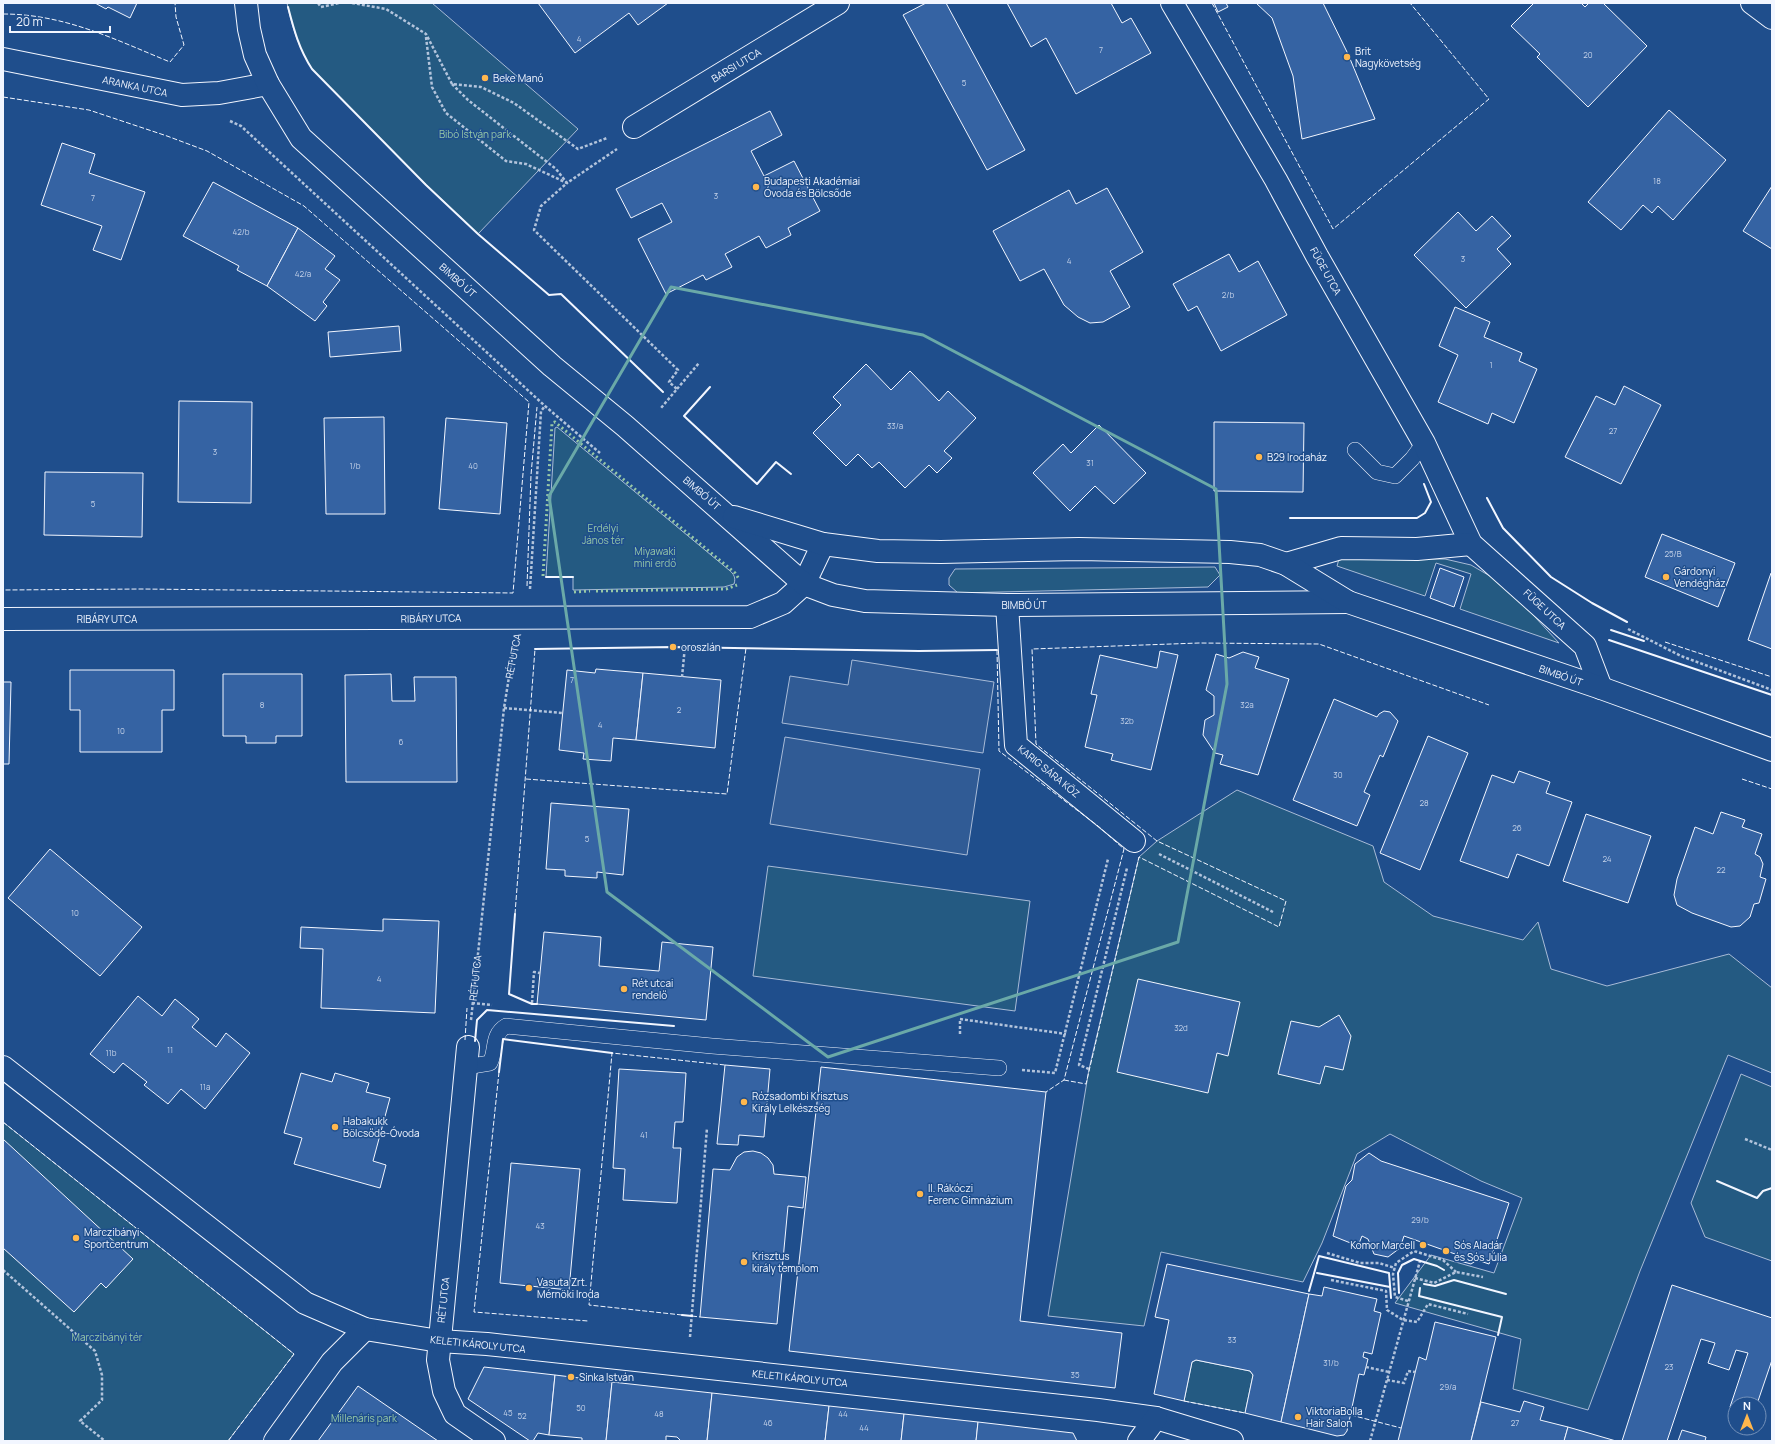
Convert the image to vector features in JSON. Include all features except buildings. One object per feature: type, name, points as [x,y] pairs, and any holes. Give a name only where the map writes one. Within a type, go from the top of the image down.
[{"type":"street","name":"BIMBÓ ÚT","points":[[246,3],[248,29],[255,55],[268,84],[301,138],[552,366],[625,426],[729,516],[804,584],[833,596],[865,601],[1006,605],[1348,602]]},
{"type":"street","name":"BARSI UTCA","points":[[634,127],[838,3]]},
{"type":"street","name":"FÜGE UTCA","points":[[1172,3],[1276,180],[1424,443],[1471,544],[1585,646],[1601,688]]},
{"type":"street","points":[[1752,3],[1772,18]]},
{"type":"street","name":"ARANKA UTCA","points":[[3,59],[182,95],[219,93],[268,84]]},
{"type":"street","name":"BIMBÓ ÚT","points":[[729,516],[823,544],[878,551],[942,552],[1079,549],[1230,552],[1260,555],[1286,564],[1348,602],[1601,688],[1772,750]]},
{"type":"street","name":"RIBÁRY UTCA","points":[[3,619],[397,619],[523,616],[750,617],[783,603],[804,584],[823,544]]},
{"type":"street","points":[[1286,564],[1341,548],[1418,549],[1471,544]]},
{"type":"street","name":"KARIG SÁRA KÖZ","points":[[1006,605],[1016,745],[1134,841]]},
{"type":"street","name":"RÉT UTCA","points":[[467,1057],[438,1360],[444,1391],[455,1414],[494,1441]]},
{"type":"street","points":[[3,1067],[305,1303],[365,1329],[332,1362],[274,1441]]},
{"type":"street","name":"KELETI KÁROLY UTCA","points":[[365,1329],[439,1341],[487,1344],[1090,1409],[1156,1418],[1232,1441]]},
{"type":"street","points":[[1139,1441],[1156,1418]]},
{"type":"lane","points":[[1355,450],[1377,472],[1394,476],[1412,460],[1424,443]]},
{"type":"lane","points":[[467,1057],[490,1063],[494,1057],[496,1037],[500,1029],[506,1026],[712,1046],[999,1068]]},
{"type":"path","points":[[318,3],[321,7],[338,3]]},
{"type":"path","points":[[352,3],[386,9],[426,34],[452,84],[468,100],[556,169],[567,183]]},
{"type":"path","points":[[426,34],[432,87],[446,113],[506,161],[526,164],[567,183]]},
{"type":"path","points":[[452,84],[481,87],[514,103],[578,149]]},
{"type":"path","points":[[229,121],[241,126],[545,406],[600,453]]},
{"type":"path","points":[[634,127],[626,143],[567,183],[541,206],[534,230],[678,370],[669,382],[677,389]]},
{"type":"path","points":[[661,408],[699,363]]},
{"type":"path","points":[[523,616],[530,598],[541,411],[545,406]]},
{"type":"path","name":"RÉT UTCA","points":[[467,1057],[504,708],[515,640],[523,616]]},
{"type":"path","points":[[1628,629],[1681,656],[1772,690]]},
{"type":"path","points":[[682,677],[685,644]]},
{"type":"path","points":[[504,708],[563,713]]},
{"type":"path","points":[[1089,1069],[1079,1065],[1134,841],[1273,912]]},
{"type":"path","points":[[999,1068],[1055,1073],[1110,860],[1103,855]]},
{"type":"path","points":[[532,1010],[534,972],[540,973]]},
{"type":"path","points":[[960,1034],[960,1019],[1066,1034]]},
{"type":"path","points":[[692,1316],[707,1128]]},
{"type":"path","points":[[1745,1139],[1772,1150]]},
{"type":"path","points":[[1408,1301],[1395,1297],[1393,1274],[1396,1262],[1414,1251],[1443,1260],[1456,1272],[1483,1277]]},
{"type":"path","points":[[1327,1253],[1360,1262],[1379,1263],[1394,1268]]},
{"type":"path","points":[[1370,1441],[1420,1261]]},
{"type":"path","points":[[3,1270],[95,1351],[102,1375],[102,1400],[80,1421],[106,1441]]},
{"type":"path","points":[[1415,1278],[1434,1282],[1456,1272]]},
{"type":"path","points":[[1331,1280],[1386,1291],[1387,1310],[1403,1320],[1417,1322],[1428,1304],[1468,1314]]},
{"type":"path","points":[[1366,1367],[1388,1372]]},
{"type":"path","points":[[1387,1380],[1404,1383],[1408,1371],[1415,1372]]},
{"type":"highlighted area","points":[[671,287],[923,335],[1216,489],[1227,684],[1178,942],[828,1057],[607,892],[549,496]]},
{"type":"green space","name":"Bibó István park","points":[[287,3],[432,3],[578,129],[478,234],[411,170],[312,69],[296,38]]},
{"type":"green space","name":"Erdélyi János tér","points":[[557,427],[731,572],[735,578],[734,584],[724,587],[573,590],[573,577],[546,577],[555,428]]},
{"type":"green space","points":[[1339,559],[1445,559],[1471,565],[1510,590],[1559,643],[1460,609],[1471,574],[1436,563],[1425,596],[1337,566]]},
{"type":"green space","points":[[1215,567],[1220,575],[1208,587],[958,593],[949,585],[949,578],[955,569]]},
{"type":"green space","points":[[1237,790],[1373,846],[1384,882],[1433,916],[1523,940],[1538,922],[1551,969],[1607,986],[1729,954],[1772,988],[1772,1073],[1728,1055],[1640,1271],[1588,1410],[1513,1389],[1521,1339],[1395,1303],[1431,1255],[1494,1273],[1522,1198],[1481,1181],[1390,1134],[1357,1154],[1322,1243],[1303,1282],[1161,1252],[1144,1326],[1048,1316],[1089,1069],[1139,857],[1157,841]]},
{"type":"green space","points":[[768,866],[1030,901],[1015,1011],[753,976]]},
{"type":"green space","points":[[1741,1074],[1772,1087],[1772,1261],[1705,1237],[1691,1203]]},
{"type":"green space","name":"Marczibányi Sportcentrum","points":[[3,1122],[294,1354],[228,1441],[3,1441]]},
{"type":"green space","points":[[1196,1360],[1250,1371],[1253,1375],[1245,1413],[1184,1401],[1192,1362]]},
{"type":"shaded area","points":[[852,660],[994,682],[983,753],[782,723],[790,676],[848,685]]},
{"type":"shaded area","points":[[785,737],[980,769],[967,855],[770,824]]},
{"type":"hedge","points":[[543,576],[552,423],[555,422],[735,573],[739,579]]},
{"type":"hedge","points":[[596,591],[726,589],[737,585]]},
{"type":"hedge","points":[[574,592],[590,591]]},
{"type":"fence","points":[[3,14],[47,18],[68,23],[109,37],[170,62],[184,45],[176,17],[175,3]]},
{"type":"fence","points":[[1212,3],[1333,229],[1489,99],[1410,3]]},
{"type":"fence","points":[[3,97],[89,110],[167,136],[207,151],[304,206],[529,402],[513,593],[142,589],[3,590]]},
{"type":"fence","points":[[527,586],[531,475],[537,407]]},
{"type":"fence","points":[[1665,642],[1772,677]]},
{"type":"fence","points":[[1064,1080],[1086,1084],[1139,857],[1279,927],[1286,901],[1157,841],[1036,744],[1032,649],[1199,643],[1319,644],[1489,705]]},
{"type":"fence","points":[[526,779],[727,794],[746,648]]},
{"type":"fence","points":[[515,914],[535,649]]},
{"type":"fence","points":[[997,650],[999,751],[1098,826],[1124,849],[1064,1080],[1046,1092]]},
{"type":"fence","points":[[1742,779],[1772,789]]},
{"type":"fence","points":[[465,1040],[467,1008]]},
{"type":"fence","points":[[682,1315],[589,1305],[612,1053],[725,1065]]},
{"type":"fence","points":[[499,1072],[474,1312],[588,1321]]},
{"type":"fence","points":[[3,1122],[294,1354],[228,1441]]},
{"type":"fence","points":[[692,1316],[700,1317]]},
{"type":"fence","points":[[1184,1401],[1245,1413]]},
{"type":"fence","points":[[1351,1415],[1401,1428]]},
{"type":"wall","points":[[288,7],[300,47],[312,69],[426,185],[478,234],[549,295],[561,294],[663,392]]},
{"type":"wall","points":[[710,387],[684,416],[757,484],[776,462],[791,474]]},
{"type":"wall","points":[[1290,518],[1417,518],[1425,513],[1431,502],[1424,484]]},
{"type":"wall","points":[[1487,498],[1503,528],[1551,577],[1592,603],[1627,622]]},
{"type":"wall","points":[[546,577],[573,577]]},
{"type":"wall","points":[[1611,630],[1644,641]]},
{"type":"wall","points":[[1609,640],[1772,695]]},
{"type":"wall","points":[[535,649],[673,647],[919,651],[997,650]]},
{"type":"wall","points":[[515,914],[509,994],[532,1004],[537,1004]]},
{"type":"wall","points":[[475,1041],[477,1020],[487,1010],[674,1026]]},
{"type":"wall","points":[[499,1072],[503,1039],[612,1053]]},
{"type":"wall","points":[[1717,1181],[1757,1198],[1763,1191],[1772,1188]]},
{"type":"wall","points":[[1309,1291],[1319,1256],[1389,1273],[1391,1298]]},
{"type":"wall","points":[[1399,1293],[1398,1273],[1402,1265],[1414,1259],[1437,1266],[1444,1270]]},
{"type":"wall","points":[[1317,1273],[1390,1287]]},
{"type":"wall","points":[[1424,1284],[1435,1286],[1454,1280],[1506,1294]]},
{"type":"wall","points":[[1420,1288],[1419,1296],[1502,1317],[1498,1335]]},
{"type":"wall","points":[[682,1315],[692,1316]]},
{"type":"place","name":"Brit Nagykövetség","points":[[1347,57]]},
{"type":"place","name":"Beke Manó","points":[[485,78]]},
{"type":"place","name":"Budapesti Akadémiai Óvoda és Bölcsőde","points":[[756,187]]},
{"type":"place","name":"B29 Irodaház","points":[[1259,457]]},
{"type":"place","name":"Gárdonyi Vendégház","points":[[1666,577]]},
{"type":"place","name":"oroszlán","points":[[673,647]]},
{"type":"place","name":"Rét utcai rendelő","points":[[624,989]]},
{"type":"place","name":"Rózsadombi Krisztus Király Lelkészség","points":[[744,1102]]},
{"type":"place","name":"Habakukk Bölcsőde-Óvoda","points":[[335,1127]]},
{"type":"place","name":"II. Rákóczi Ferenc Gimnázium","points":[[920,1194]]},
{"type":"place","name":"Marczibányi Sportcentrum","points":[[76,1238]]},
{"type":"place","name":"Komor Marcell","points":[[1423,1245]]},
{"type":"place","name":"Sós Aladár és Sós Júlia","points":[[1446,1251]]},
{"type":"place","name":"Krisztus király templom","points":[[744,1262]]},
{"type":"place","name":"Vasuta Zrt. Mérnöki Iroda","points":[[529,1288]]},
{"type":"place","name":"Sinka István","points":[[571,1377]]},
{"type":"place","name":"ViktoriaBolla Hair Salon","points":[[1298,1417]]},
{"type":"park label","name":"Miyawaki mini erdő","points":[[655,556]]},
{"type":"park label","name":"Marczibányi tér","points":[[107,1337]]},
{"type":"park label","name":"Millenáris park","points":[[364,1418]]}]
